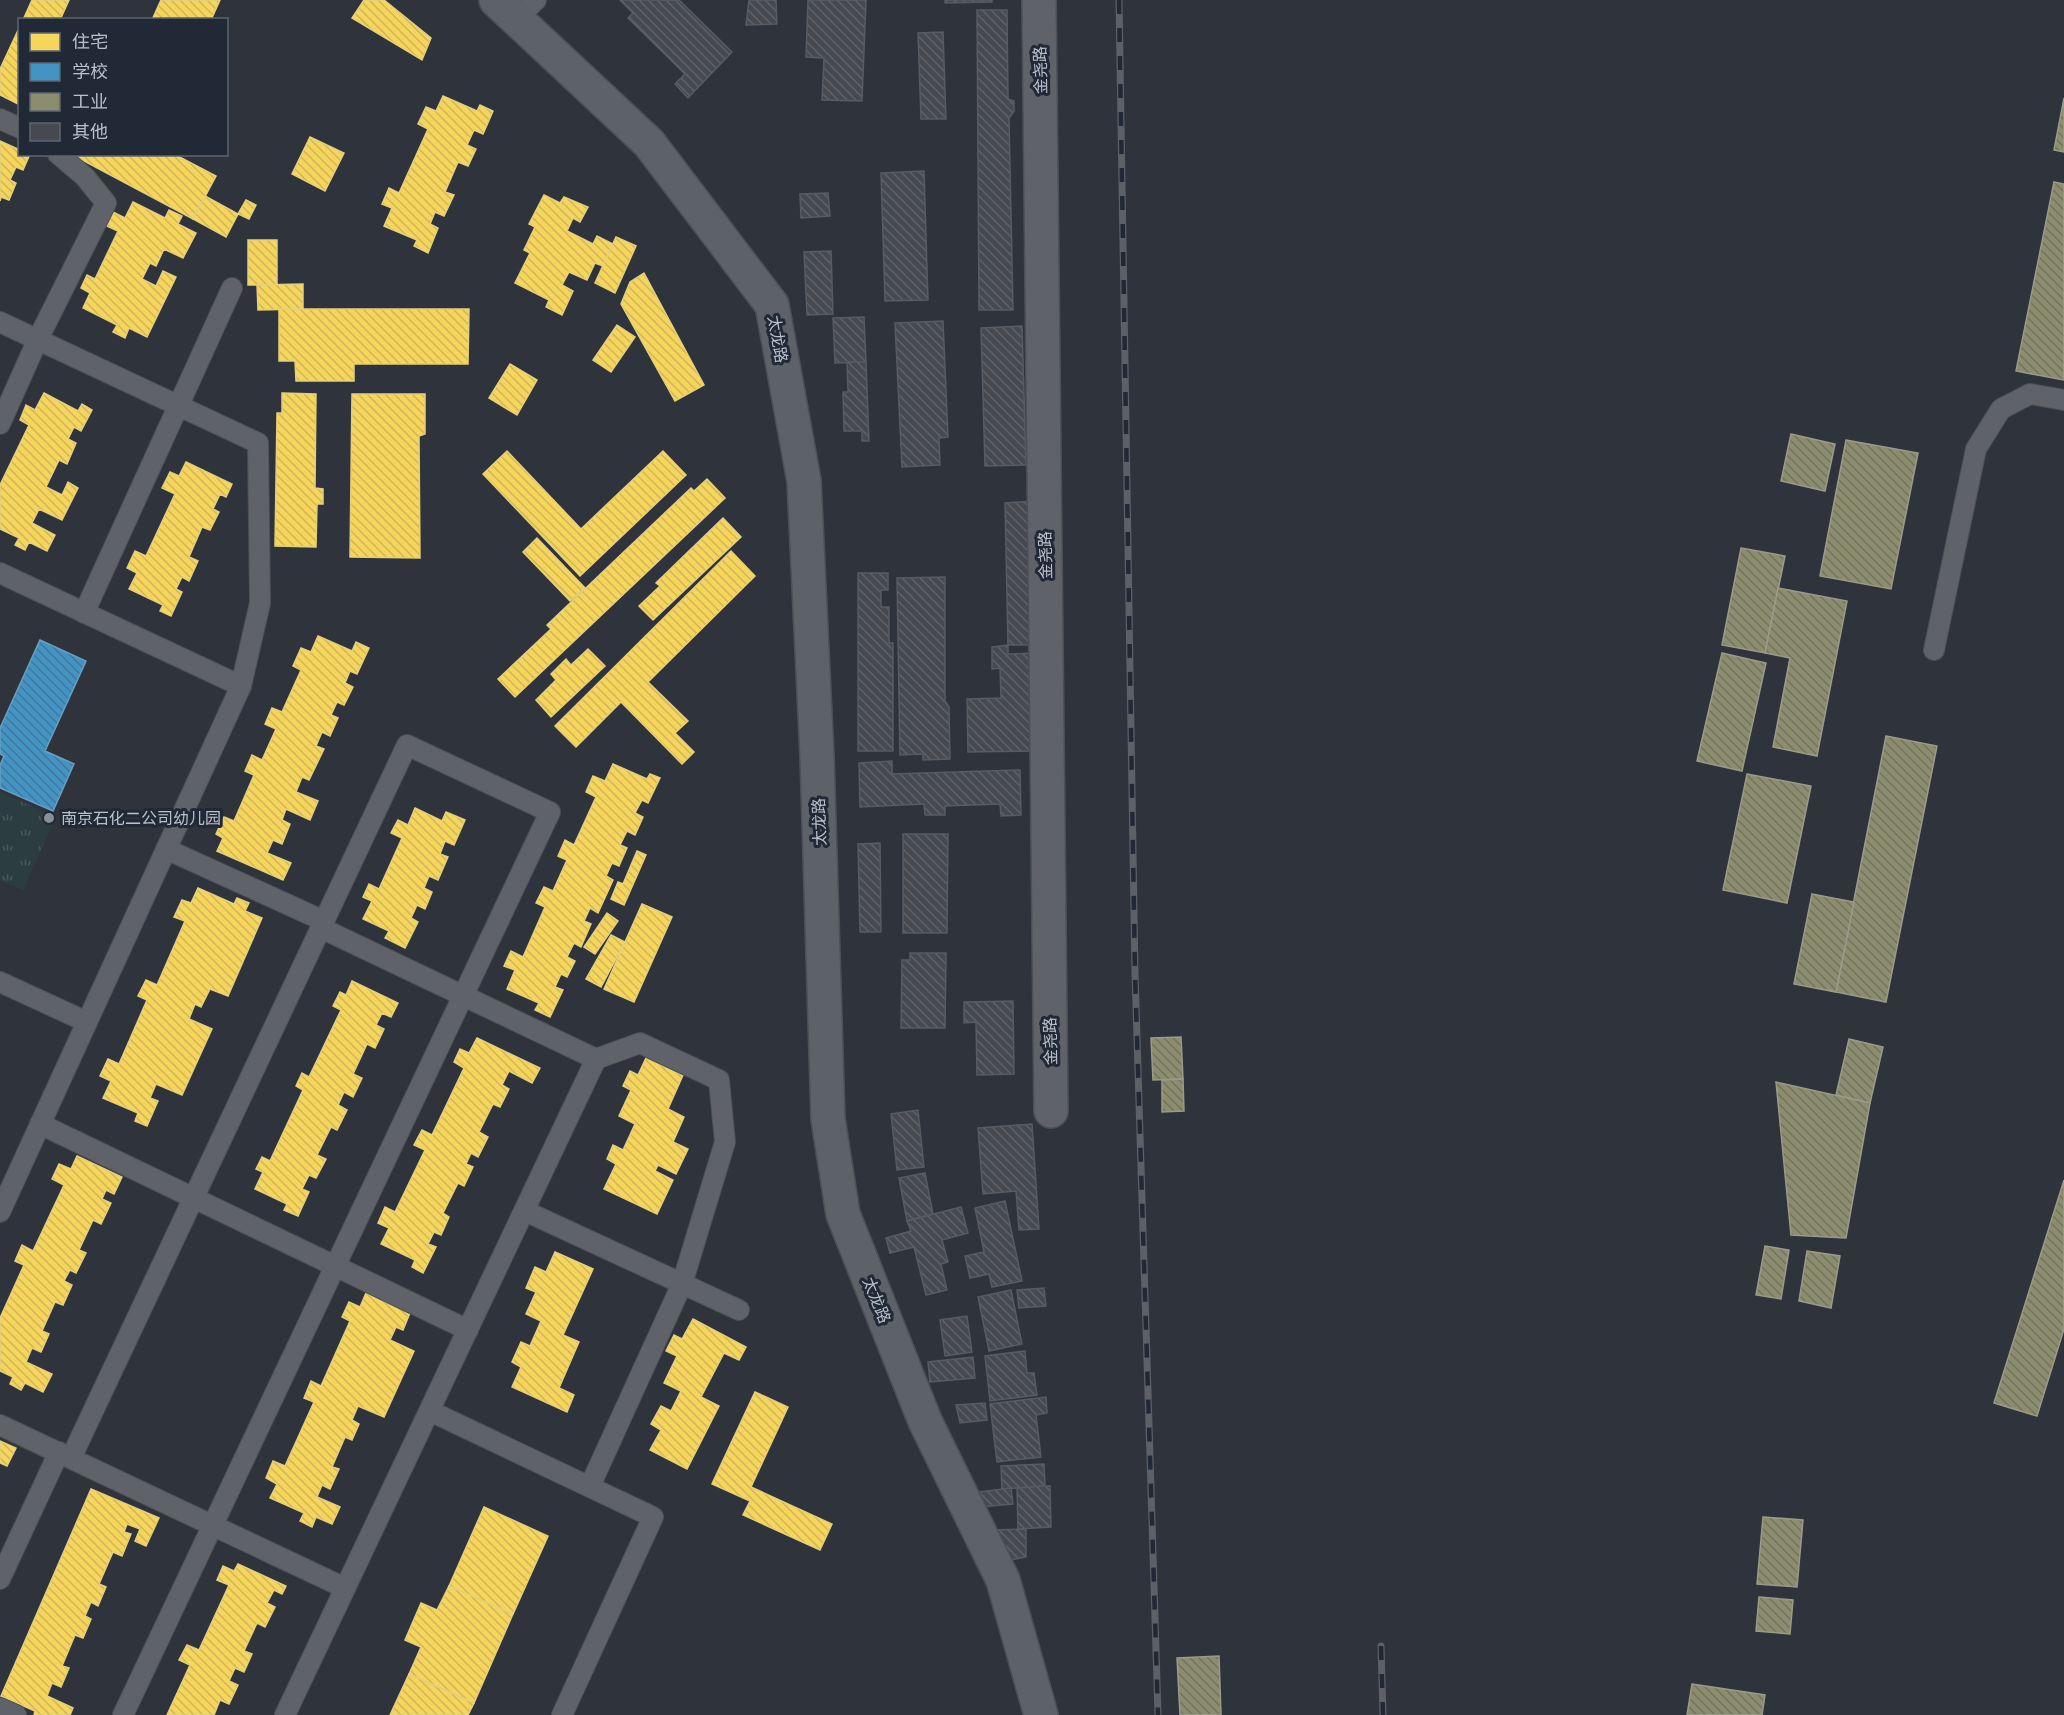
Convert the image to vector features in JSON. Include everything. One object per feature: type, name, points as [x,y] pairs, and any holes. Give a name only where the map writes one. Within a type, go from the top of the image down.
[{"type":"street","name":"金尧路","points":[[1039,0],[1051,1111]]},
{"type":"street","name":"太龙路","points":[[516,6],[649,143],[772,305],[804,481],[817,756],[828,1119],[843,1214],[925,1420],[1003,1580],[1041,1715]]},
{"type":"lane","points":[[0,119],[18,127]]},
{"type":"lane","points":[[0,424],[38,339],[106,203],[85,177],[60,156]]},
{"type":"lane","points":[[84,613],[232,288]]},
{"type":"lane","points":[[0,322],[258,443],[260,603],[241,686],[0,1212]]},
{"type":"lane","points":[[1934,650],[1976,449],[2001,409],[2030,394],[2064,400]]},
{"type":"lane","points":[[0,573],[241,686]]},
{"type":"lane","points":[[0,1580],[193,1198],[407,745],[550,812],[123,1715]]},
{"type":"lane","points":[[166,849],[596,1059]]},
{"type":"lane","points":[[0,982],[87,1022]]},
{"type":"lane","points":[[285,1715],[596,1059],[640,1043],[719,1080],[725,1142],[682,1284],[590,1486]]},
{"type":"lane","points":[[40,1124],[468,1330]]},
{"type":"lane","points":[[525,1211],[739,1310]]},
{"type":"lane","points":[[430,1411],[653,1516],[562,1715]]},
{"type":"lane","points":[[0,1425],[345,1588]]},
{"type":"lane","points":[[0,1708],[15,1715]]},
{"type":"green space","points":[[0,792],[56,817],[23,890],[0,880]]},
{"type":"building: 住宅","points":[[32,0],[69,0],[61,18],[24,18]]},
{"type":"building: 住宅","points":[[161,0],[220,0],[212,18],[153,18]]},
{"type":"building: 住宅","points":[[364,0],[384,0],[431,38],[422,60],[352,18]]},
{"type":"building: 住宅","points":[[18,30],[18,104],[0,95],[0,69]]},
{"type":"building: 住宅","points":[[443,96],[477,111],[480,105],[493,111],[483,134],[474,130],[467,145],[476,149],[468,166],[458,162],[445,192],[454,195],[444,216],[435,212],[430,224],[438,228],[428,253],[414,246],[417,240],[384,226],[392,208],[382,204],[389,188],[399,193],[428,129],[418,124],[426,107],[436,111]]},
{"type":"building: 住宅","points":[[310,137],[344,153],[325,191],[292,174]]},
{"type":"building: 住宅","points":[[0,141],[18,149],[18,156],[29,156],[23,170],[16,167],[10,180],[16,183],[9,200],[1,197],[0,201]]},
{"type":"building: 住宅","points":[[75,156],[178,156],[216,176],[193,219]]},
{"type":"building: 住宅","points":[[544,195],[560,203],[564,197],[588,207],[580,222],[573,218],[567,231],[593,244],[597,236],[613,244],[603,266],[595,263],[587,280],[569,272],[562,285],[573,291],[562,315],[546,307],[549,300],[515,283],[530,253],[524,250],[535,227],[529,224]]},
{"type":"building: 住宅","points":[[205,196],[238,214],[226,237],[193,219]]},
{"type":"building: 住宅","points":[[246,200],[256,205],[249,219],[238,214]]},
{"type":"building: 住宅","points":[[133,202],[165,218],[169,210],[182,216],[178,224],[196,233],[183,258],[164,249],[156,266],[150,263],[142,279],[156,286],[163,271],[176,277],[147,337],[129,328],[125,338],[113,332],[117,325],[83,308],[90,293],[81,288],[87,275],[95,279],[118,231],[107,226],[113,212],[125,218]]},
{"type":"building: 住宅","points":[[616,237],[636,246],[615,293],[595,283]]},
{"type":"building: 住宅","points":[[248,240],[277,240],[277,285],[248,285]]},
{"type":"building: 住宅","points":[[644,273],[704,385],[675,401],[621,304],[630,282]]},
{"type":"building: 住宅","points":[[303,284],[303,309],[258,310],[257,285]]},
{"type":"building: 住宅","points":[[279,309],[469,309],[468,364],[354,364],[354,381],[296,381],[295,361],[279,361]]},
{"type":"building: 住宅","points":[[617,325],[635,337],[611,372],[593,360]]},
{"type":"building: 住宅","points":[[510,364],[537,380],[517,415],[489,398]]},
{"type":"building: 住宅","points":[[44,393],[78,411],[82,404],[92,410],[81,431],[74,427],[68,439],[76,443],[67,464],[59,460],[46,487],[62,495],[68,482],[78,488],[62,520],[39,509],[32,523],[55,535],[47,551],[29,542],[25,550],[15,545],[19,538],[0,529],[0,485],[29,425],[20,420],[26,405],[35,410]]},
{"type":"building: 住宅","points":[[282,393],[316,394],[315,488],[323,489],[323,504],[317,504],[316,547],[275,546],[277,413],[282,413]]},
{"type":"building: 住宅","points":[[352,394],[425,394],[425,434],[419,436],[420,558],[350,557]]},
{"type":"building: 住宅","points":[[507,451],[581,529],[663,451],[686,475],[580,576],[483,474]]},
{"type":"building: 住宅","points":[[186,462],[232,484],[226,497],[220,494],[213,509],[219,512],[210,530],[202,527],[189,557],[198,561],[189,581],[182,577],[176,589],[182,592],[171,616],[160,611],[163,605],[129,589],[137,573],[127,568],[135,551],[146,556],[175,494],[162,488],[170,472],[179,476]]},
{"type":"building: 住宅","points":[[707,479],[725,498],[515,697],[498,679],[551,629],[547,625],[691,488],[694,491]]},
{"type":"building: 住宅","points":[[723,518],[741,537],[653,620],[639,606],[660,586],[656,583]]},
{"type":"building: 住宅","points":[[537,538],[585,588],[570,601],[523,552]]},
{"type":"building: 住宅","points":[[731,551],[755,576],[648,682],[688,721],[675,733],[694,752],[682,764],[621,702],[576,747],[555,726]]},
{"type":"building: 住宅","points":[[318,636],[352,651],[356,642],[369,648],[357,674],[350,671],[345,683],[353,687],[344,705],[337,702],[331,715],[338,718],[330,736],[322,732],[316,746],[324,749],[309,780],[302,777],[296,792],[318,801],[310,820],[286,809],[282,820],[290,824],[282,844],[273,840],[267,853],[291,863],[283,880],[217,851],[223,838],[216,834],[224,817],[234,821],[254,775],[245,771],[252,755],[262,760],[276,729],[265,724],[272,708],[282,712],[301,670],[293,666],[301,648],[311,652]]},
{"type":"building: 住宅","points":[[588,649],[605,666],[551,717],[536,700],[556,680],[551,674],[566,659],[571,665]]},
{"type":"building: 住宅","points":[[613,764],[647,779],[650,774],[660,778],[648,803],[642,800],[635,813],[643,817],[635,835],[627,831],[620,845],[627,848],[619,866],[612,863],[606,876],[613,880],[598,913],[590,908],[584,921],[591,924],[581,947],[574,943],[567,957],[575,961],[567,977],[561,974],[555,987],[563,990],[550,1017],[535,1010],[539,1003],[507,989],[515,970],[504,966],[511,951],[523,957],[545,907],[536,903],[544,887],[553,891],[567,860],[558,856],[565,840],[574,845],[596,797],[586,792],[593,776],[605,781]]},
{"type":"building: 住宅","points":[[415,808],[442,821],[446,812],[465,820],[454,845],[445,841],[440,854],[448,857],[438,880],[429,876],[424,888],[432,892],[425,909],[417,905],[411,918],[418,922],[405,948],[385,938],[389,931],[363,919],[372,901],[363,897],[369,884],[379,889],[402,838],[391,833],[398,820],[408,825]]},
{"type":"building: 住宅","points":[[637,851],[646,855],[624,905],[611,899],[618,882],[623,884]]},
{"type":"building: 住宅","points":[[198,888],[234,904],[237,898],[249,903],[245,911],[262,918],[228,996],[210,989],[201,1007],[195,1004],[189,1019],[212,1029],[182,1095],[156,1084],[150,1098],[158,1101],[147,1126],[135,1121],[138,1113],[103,1098],[111,1081],[100,1076],[108,1059],[119,1064],[147,1000],[138,996],[146,980],[157,985],[185,921],[174,917],[182,900],[191,903]]},
{"type":"building: 住宅","points":[[642,904],[672,917],[634,1002],[604,989]]},
{"type":"building: 住宅","points":[[607,913],[618,921],[595,954],[584,947]]},
{"type":"building: 住宅","points":[[611,935],[625,942],[601,987],[586,979]]},
{"type":"building: 住宅","points":[[352,981],[398,1003],[391,1017],[382,1013],[376,1025],[384,1029],[375,1048],[367,1044],[353,1074],[362,1078],[353,1097],[344,1092],[338,1105],[347,1110],[337,1130],[331,1127],[317,1155],[326,1159],[316,1178],[309,1175],[302,1189],[309,1192],[298,1216],[284,1210],[287,1204],[255,1189],[263,1172],[256,1169],[262,1157],[270,1161],[303,1090],[296,1086],[302,1073],[309,1077],[341,1010],[333,1006],[340,992],[346,995]]},
{"type":"building: 住宅","points":[[477,1038],[540,1068],[532,1083],[509,1071],[502,1085],[509,1089],[500,1107],[493,1104],[479,1132],[488,1137],[478,1157],[471,1153],[466,1164],[473,1167],[464,1186],[458,1183],[443,1213],[449,1217],[441,1235],[434,1232],[428,1244],[436,1247],[423,1273],[412,1267],[415,1260],[381,1244],[389,1228],[378,1223],[385,1207],[395,1212],[425,1150],[414,1145],[422,1130],[432,1135],[464,1068],[454,1062],[460,1049],[469,1053]]},
{"type":"building: 住宅","points":[[646,1058],[683,1075],[668,1109],[684,1117],[673,1142],[688,1149],[676,1174],[658,1165],[655,1171],[673,1180],[657,1214],[604,1189],[616,1164],[607,1159],[613,1145],[623,1150],[635,1124],[619,1116],[631,1090],[623,1086],[630,1071],[638,1075]]},
{"type":"building: 住宅","points":[[77,1156],[122,1177],[114,1194],[106,1190],[102,1199],[111,1203],[101,1224],[93,1220],[79,1250],[86,1253],[76,1273],[70,1270],[64,1281],[72,1285],[63,1305],[55,1302],[42,1331],[49,1334],[41,1352],[32,1348],[26,1362],[52,1374],[43,1392],[25,1383],[21,1390],[10,1384],[13,1377],[0,1371],[0,1318],[24,1265],[15,1261],[22,1245],[33,1251],[64,1185],[52,1179],[59,1164],[71,1169]]},
{"type":"building: 住宅","points":[[555,1252],[593,1269],[563,1335],[579,1342],[559,1388],[574,1395],[567,1412],[512,1387],[521,1367],[512,1362],[521,1342],[530,1346],[541,1321],[526,1314],[536,1292],[526,1288],[535,1267],[546,1272]]},
{"type":"building: 住宅","points":[[366,1293],[410,1313],[403,1330],[396,1327],[390,1340],[414,1351],[384,1417],[358,1406],[352,1420],[359,1424],[352,1440],[345,1437],[332,1467],[339,1469],[330,1489],[322,1485],[317,1497],[340,1507],[332,1524],[316,1517],[312,1527],[300,1521],[304,1513],[270,1498],[277,1484],[266,1478],[273,1461],[285,1466],[314,1402],[304,1398],[311,1381],[321,1386],[350,1321],[342,1317],[349,1302],[360,1307]]},
{"type":"building: 住宅","points":[[693,1319],[746,1347],[739,1360],[724,1353],[701,1397],[719,1406],[687,1469],[650,1450],[661,1430],[651,1424],[661,1406],[671,1411],[681,1391],[664,1383],[677,1356],[666,1351],[674,1335],[682,1339]]},
{"type":"building: 住宅","points":[[755,1392],[788,1407],[751,1487],[832,1524],[820,1550],[743,1515],[750,1501],[712,1484]]},
{"type":"building: 住宅","points":[[0,1441],[16,1448],[7,1466],[0,1463]]},
{"type":"building: 住宅","points":[[91,1489],[159,1518],[146,1546],[135,1541],[140,1529],[127,1524],[124,1532],[131,1534],[122,1556],[113,1552],[99,1584],[106,1587],[98,1606],[91,1602],[85,1616],[91,1619],[83,1638],[75,1635],[62,1666],[69,1668],[61,1687],[52,1683],[47,1696],[73,1708],[70,1715],[34,1715],[35,1711],[1,1696]]},
{"type":"building: 住宅","points":[[484,1507],[548,1536],[513,1614],[449,1586]]},
{"type":"building: 住宅","points":[[238,1564],[286,1586],[282,1594],[274,1590],[267,1603],[275,1607],[265,1627],[257,1623],[244,1651],[252,1654],[244,1672],[235,1668],[229,1681],[238,1685],[229,1704],[220,1700],[214,1715],[167,1715],[190,1665],[179,1660],[187,1645],[199,1650],[229,1585],[217,1580],[223,1566],[234,1571]]},
{"type":"building: 住宅","points":[[449,1586],[513,1614],[474,1703],[409,1674],[421,1647],[405,1640],[421,1603],[437,1610]]},
{"type":"building: 住宅","points":[[409,1674],[474,1703],[468,1715],[390,1715]]},
{"type":"building: 学校","points":[[40,640],[86,661],[45,751],[74,764],[53,811],[0,788],[0,765],[4,756],[0,754],[0,728]]},
{"type":"building: 工业","points":[[2064,98],[2064,152],[2054,150]]},
{"type":"building: 工业","points":[[2054,182],[2064,184],[2064,380],[2016,371]]},
{"type":"building: 工业","points":[[1791,434],[1835,444],[1825,491],[1781,481]]},
{"type":"building: 工业","points":[[1846,440],[1918,453],[1891,589],[1820,576]]},
{"type":"building: 工业","points":[[1741,548],[1785,556],[1765,653],[1722,645]]},
{"type":"building: 工业","points":[[1778,588],[1847,601],[1817,756],[1773,747],[1790,658],[1765,653]]},
{"type":"building: 工业","points":[[1722,653],[1766,663],[1742,771],[1697,761]]},
{"type":"building: 工业","points":[[1886,736],[1937,746],[1886,1002],[1836,992]]},
{"type":"building: 工业","points":[[1747,774],[1811,786],[1787,903],[1723,890]]},
{"type":"building: 工业","points":[[1812,894],[1854,902],[1836,992],[1794,984]]},
{"type":"building: 工业","points":[[1181,1037],[1183,1079],[1153,1080],[1151,1038]]},
{"type":"building: 工业","points":[[1849,1039],[1883,1047],[1870,1103],[1836,1095]]},
{"type":"building: 工业","points":[[1183,1079],[1184,1111],[1162,1112],[1162,1080]]},
{"type":"building: 工业","points":[[1776,1082],[1870,1103],[1846,1238],[1791,1235]]},
{"type":"building: 工业","points":[[2064,1180],[2064,1329],[2037,1416],[1994,1403]]},
{"type":"building: 工业","points":[[1765,1246],[1789,1250],[1781,1299],[1756,1295]]},
{"type":"building: 工业","points":[[1807,1251],[1840,1256],[1831,1308],[1799,1301]]},
{"type":"building: 工业","points":[[1763,1517],[1803,1520],[1797,1587],[1757,1584]]},
{"type":"building: 工业","points":[[1759,1597],[1793,1600],[1790,1634],[1756,1631]]},
{"type":"building: 工业","points":[[1219,1656],[1221,1715],[1180,1715],[1177,1658]]},
{"type":"building: 工业","points":[[1692,1684],[1765,1695],[1762,1715],[1687,1715]]},
{"type":"building: 其他","points":[[620,0],[679,0],[732,52],[688,98],[675,84],[685,74],[628,18],[633,13]]},
{"type":"building: 其他","points":[[749,0],[776,0],[777,24],[746,25]]},
{"type":"building: 其他","points":[[808,0],[866,0],[862,101],[822,100],[824,58],[806,57]]},
{"type":"building: 其他","points":[[945,0],[992,0],[992,2],[945,3]]},
{"type":"building: 其他","points":[[977,10],[1007,10],[1008,99],[1014,101],[1014,111],[1009,118],[1013,310],[979,310]]},
{"type":"building: 其他","points":[[943,32],[946,119],[921,119],[918,33]]},
{"type":"building: 其他","points":[[924,171],[928,300],[885,301],[881,173]]},
{"type":"building: 其他","points":[[828,193],[830,216],[801,218],[800,194]]},
{"type":"building: 其他","points":[[831,251],[833,314],[807,315],[804,252]]},
{"type":"building: 其他","points":[[864,317],[866,362],[835,363],[833,318]]},
{"type":"building: 其他","points":[[943,321],[948,437],[939,438],[940,465],[902,467],[895,323]]},
{"type":"building: 其他","points":[[1022,326],[1026,465],[985,466],[981,328]]},
{"type":"building: 其他","points":[[847,362],[866,362],[869,441],[862,441],[862,431],[844,431],[843,392],[848,392]]},
{"type":"building: 其他","points":[[1033,501],[1045,645],[1008,645],[1005,503]]},
{"type":"building: 其他","points":[[858,573],[888,573],[888,590],[881,590],[881,607],[889,607],[889,643],[893,643],[893,751],[858,751]]},
{"type":"building: 其他","points":[[945,577],[945,701],[949,707],[950,759],[923,760],[923,754],[900,755],[897,578]]},
{"type":"building: 其他","points":[[1008,645],[1008,654],[1037,653],[1039,751],[968,752],[967,699],[1001,698],[1000,668],[992,669],[992,647]]},
{"type":"building: 其他","points":[[892,761],[892,774],[1020,770],[1021,815],[1001,816],[1000,804],[945,806],[945,815],[925,815],[924,804],[860,807],[859,763]]},
{"type":"building: 其他","points":[[903,834],[948,834],[947,933],[903,933]]},
{"type":"building: 其他","points":[[880,843],[881,932],[860,932],[858,844]]},
{"type":"building: 其他","points":[[910,953],[946,953],[945,1028],[901,1028],[902,960],[910,960]]},
{"type":"building: 其他","points":[[1013,1001],[1014,1074],[977,1075],[976,1022],[964,1023],[964,1002]]},
{"type":"building: 其他","points":[[918,1110],[924,1167],[897,1170],[891,1114]]},
{"type":"building: 其他","points":[[1032,1124],[1039,1229],[1019,1230],[1016,1191],[983,1194],[978,1128]]},
{"type":"building: 其他","points":[[925,1173],[933,1214],[907,1221],[899,1178]]},
{"type":"building: 其他","points":[[1005,1201],[1022,1281],[992,1287],[989,1274],[970,1278],[965,1256],[984,1252],[975,1208]]},
{"type":"building: 其他","points":[[961,1207],[968,1233],[942,1240],[948,1262],[941,1264],[947,1290],[926,1295],[914,1247],[890,1253],[886,1238],[911,1231],[907,1221]]},
{"type":"building: 其他","points":[[1044,1288],[1046,1306],[1019,1308],[1017,1290]]},
{"type":"building: 其他","points":[[1011,1290],[1022,1344],[989,1351],[978,1297]]},
{"type":"building: 其他","points":[[967,1316],[972,1352],[945,1356],[940,1320]]},
{"type":"building: 其他","points":[[1025,1351],[1027,1373],[1034,1373],[1037,1395],[990,1401],[985,1356]]},
{"type":"building: 其他","points":[[973,1357],[975,1378],[930,1382],[928,1362]]},
{"type":"building: 其他","points":[[1046,1397],[1047,1413],[1036,1415],[1041,1457],[997,1462],[990,1404]]},
{"type":"building: 其他","points":[[985,1403],[987,1420],[960,1423],[956,1405]]},
{"type":"building: 其他","points":[[1044,1464],[1045,1486],[1002,1489],[1001,1466]]},
{"type":"building: 其他","points":[[1050,1486],[1051,1527],[1018,1529],[1017,1488]]},
{"type":"building: 其他","points":[[1011,1488],[1013,1504],[980,1507],[979,1492]]},
{"type":"building: 其他","points":[[1026,1529],[1026,1557],[1010,1560],[991,1530]]},
{"type":"railway","points":[[1119,0],[1135,973],[1158,1715]]},
{"type":"railway","points":[[1381,1646],[1383,1715]]},
{"type":"place","name":"南京石化二公司幼儿园","points":[[49,818]]}]
